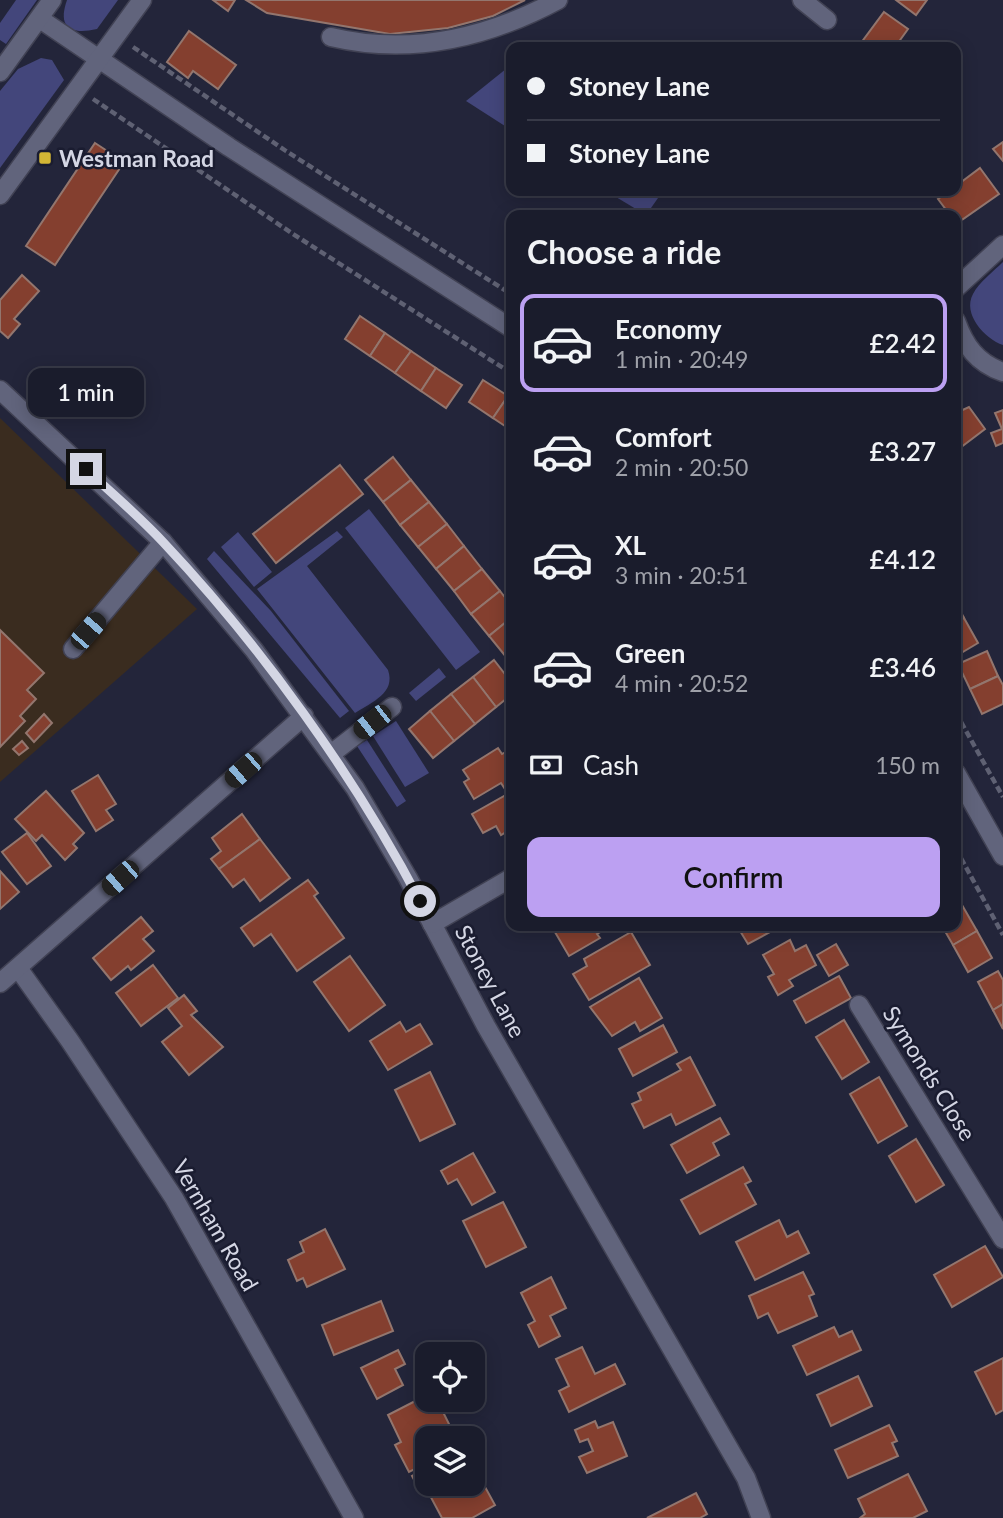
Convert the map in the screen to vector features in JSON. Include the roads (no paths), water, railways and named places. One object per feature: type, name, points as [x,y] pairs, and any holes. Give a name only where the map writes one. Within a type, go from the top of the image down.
[{"type":"street","points":[[0,72],[52,0]]},
{"type":"street","points":[[0,195],[100,62],[142,0]]},
{"type":"street","points":[[331,37],[360,44],[417,45],[467,38],[517,22],[558,0]]},
{"type":"street","points":[[802,0],[827,20]]},
{"type":"street","points":[[40,19],[100,62],[506,325]]},
{"type":"street","points":[[961,283],[1003,245]]},
{"type":"street","points":[[961,347],[985,366],[1003,372]]},
{"type":"street","name":"Stoney Lane","points":[[0,390],[163,542],[254,650],[355,788],[432,924],[485,1026],[746,1478],[761,1518]]},
{"type":"street","points":[[73,649],[163,542]]},
{"type":"street","points":[[331,754],[392,707]]},
{"type":"street","points":[[0,983],[304,716]]},
{"type":"street","points":[[961,782],[1003,856]]},
{"type":"street","points":[[432,924],[506,881]]},
{"type":"street","name":"Vernham Road","points":[[18,968],[174,1198],[354,1518]]},
{"type":"street","name":"Symonds Close","points":[[859,1005],[1003,1239]]},
{"type":"place","name":"Westman Road","points":[[45,158]]}]
